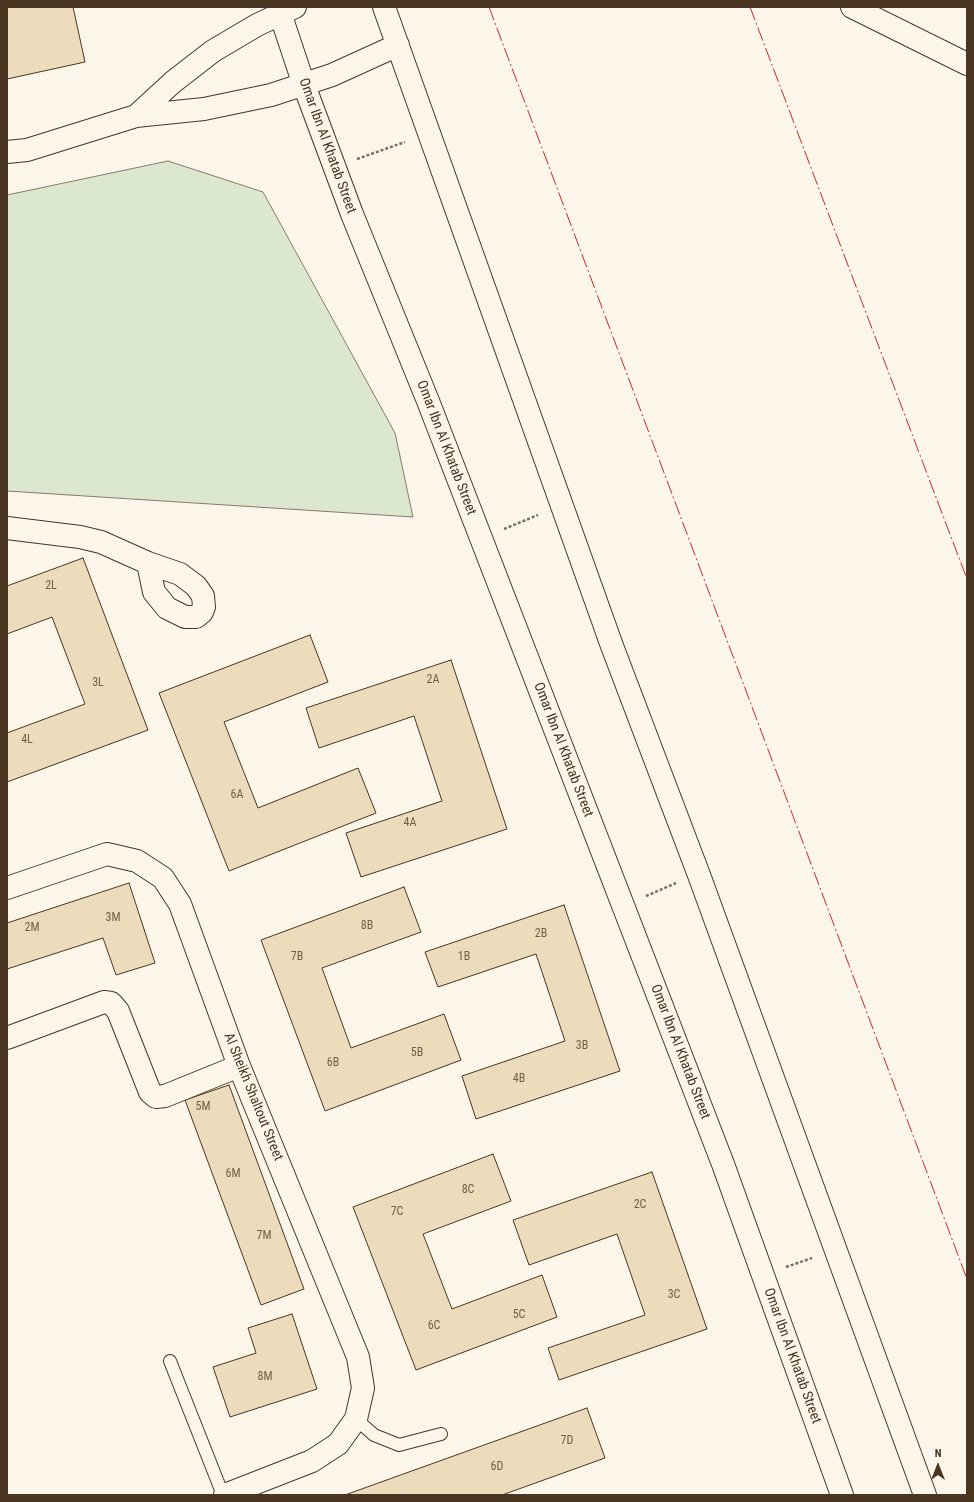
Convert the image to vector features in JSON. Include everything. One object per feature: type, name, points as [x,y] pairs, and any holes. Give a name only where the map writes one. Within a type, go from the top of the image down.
[{"type":"street","points":[[384,7],[612,646],[699,875],[834,1250],[925,1495]]},
{"type":"street","points":[[852,7],[967,64]]},
{"type":"street","points":[[136,116],[163,90],[198,62],[235,37],[284,9]]},
{"type":"street","name":"Omar Ibn Al Khatab Street","points":[[284,9],[304,85],[334,167],[428,400],[723,1164],[842,1495]]},
{"type":"street","points":[[7,152],[27,150],[136,116],[183,112],[237,103],[304,85],[353,67],[398,45]]},
{"type":"street","points":[[7,528],[80,537],[102,542],[148,563]]},
{"type":"street","name":"Al Sheikh Shaltout Street","points":[[7,888],[107,854],[137,861],[163,878],[180,904],[239,1066],[358,1357],[363,1388],[356,1419],[338,1444],[312,1461],[224,1495]]},
{"type":"street","points":[[7,1038],[95,1004],[104,1002],[111,1003],[118,1011],[150,1092],[156,1097],[165,1096],[239,1066]]},
{"type":"lane","points":[[170,1361],[224,1495]]},
{"type":"lane","points":[[356,1419],[374,1435],[398,1445],[441,1434]]},
{"type":"path","points":[[334,167],[430,133]]},
{"type":"path","points":[[481,538],[562,506]]},
{"type":"path","points":[[623,905],[699,875]]},
{"type":"path","points":[[763,1275],[834,1250]]},
{"type":"green space","points":[[168,161],[263,192],[395,433],[413,517],[7,491],[7,195]]},
{"type":"building","points":[[7,7],[73,7],[85,62],[7,79]]},
{"type":"building","points":[[83,558],[148,730],[7,782],[7,733],[85,704],[52,617],[7,634],[7,586]]},
{"type":"building","points":[[310,635],[328,682],[224,722],[258,808],[358,768],[376,813],[229,871],[159,693]]},
{"type":"building","points":[[451,660],[507,829],[361,877],[346,833],[442,801],[414,716],[319,748],[306,708]]},
{"type":"building","points":[[129,883],[155,963],[116,975],[103,938],[7,969],[7,923]]},
{"type":"building","points":[[404,887],[421,932],[322,968],[351,1048],[444,1014],[461,1060],[325,1111],[261,940]]},
{"type":"building","points":[[564,905],[620,1071],[476,1119],[462,1076],[565,1041],[536,954],[438,987],[425,952]]},
{"type":"building","points":[[229,1085],[304,1289],[261,1305],[185,1100]]},
{"type":"building","points":[[493,1154],[511,1201],[423,1234],[452,1309],[542,1275],[557,1317],[416,1370],[353,1207]]},
{"type":"building","points":[[652,1172],[707,1329],[559,1380],[548,1348],[645,1315],[617,1234],[529,1265],[513,1220]]},
{"type":"building","points":[[292,1314],[317,1389],[230,1417],[213,1367],[256,1353],[248,1328]]},
{"type":"building","points":[[587,1408],[605,1458],[502,1495],[345,1495]]},
{"type":"power","points":[[489,7],[967,1279]]},
{"type":"power","points":[[750,7],[967,579]]}]
